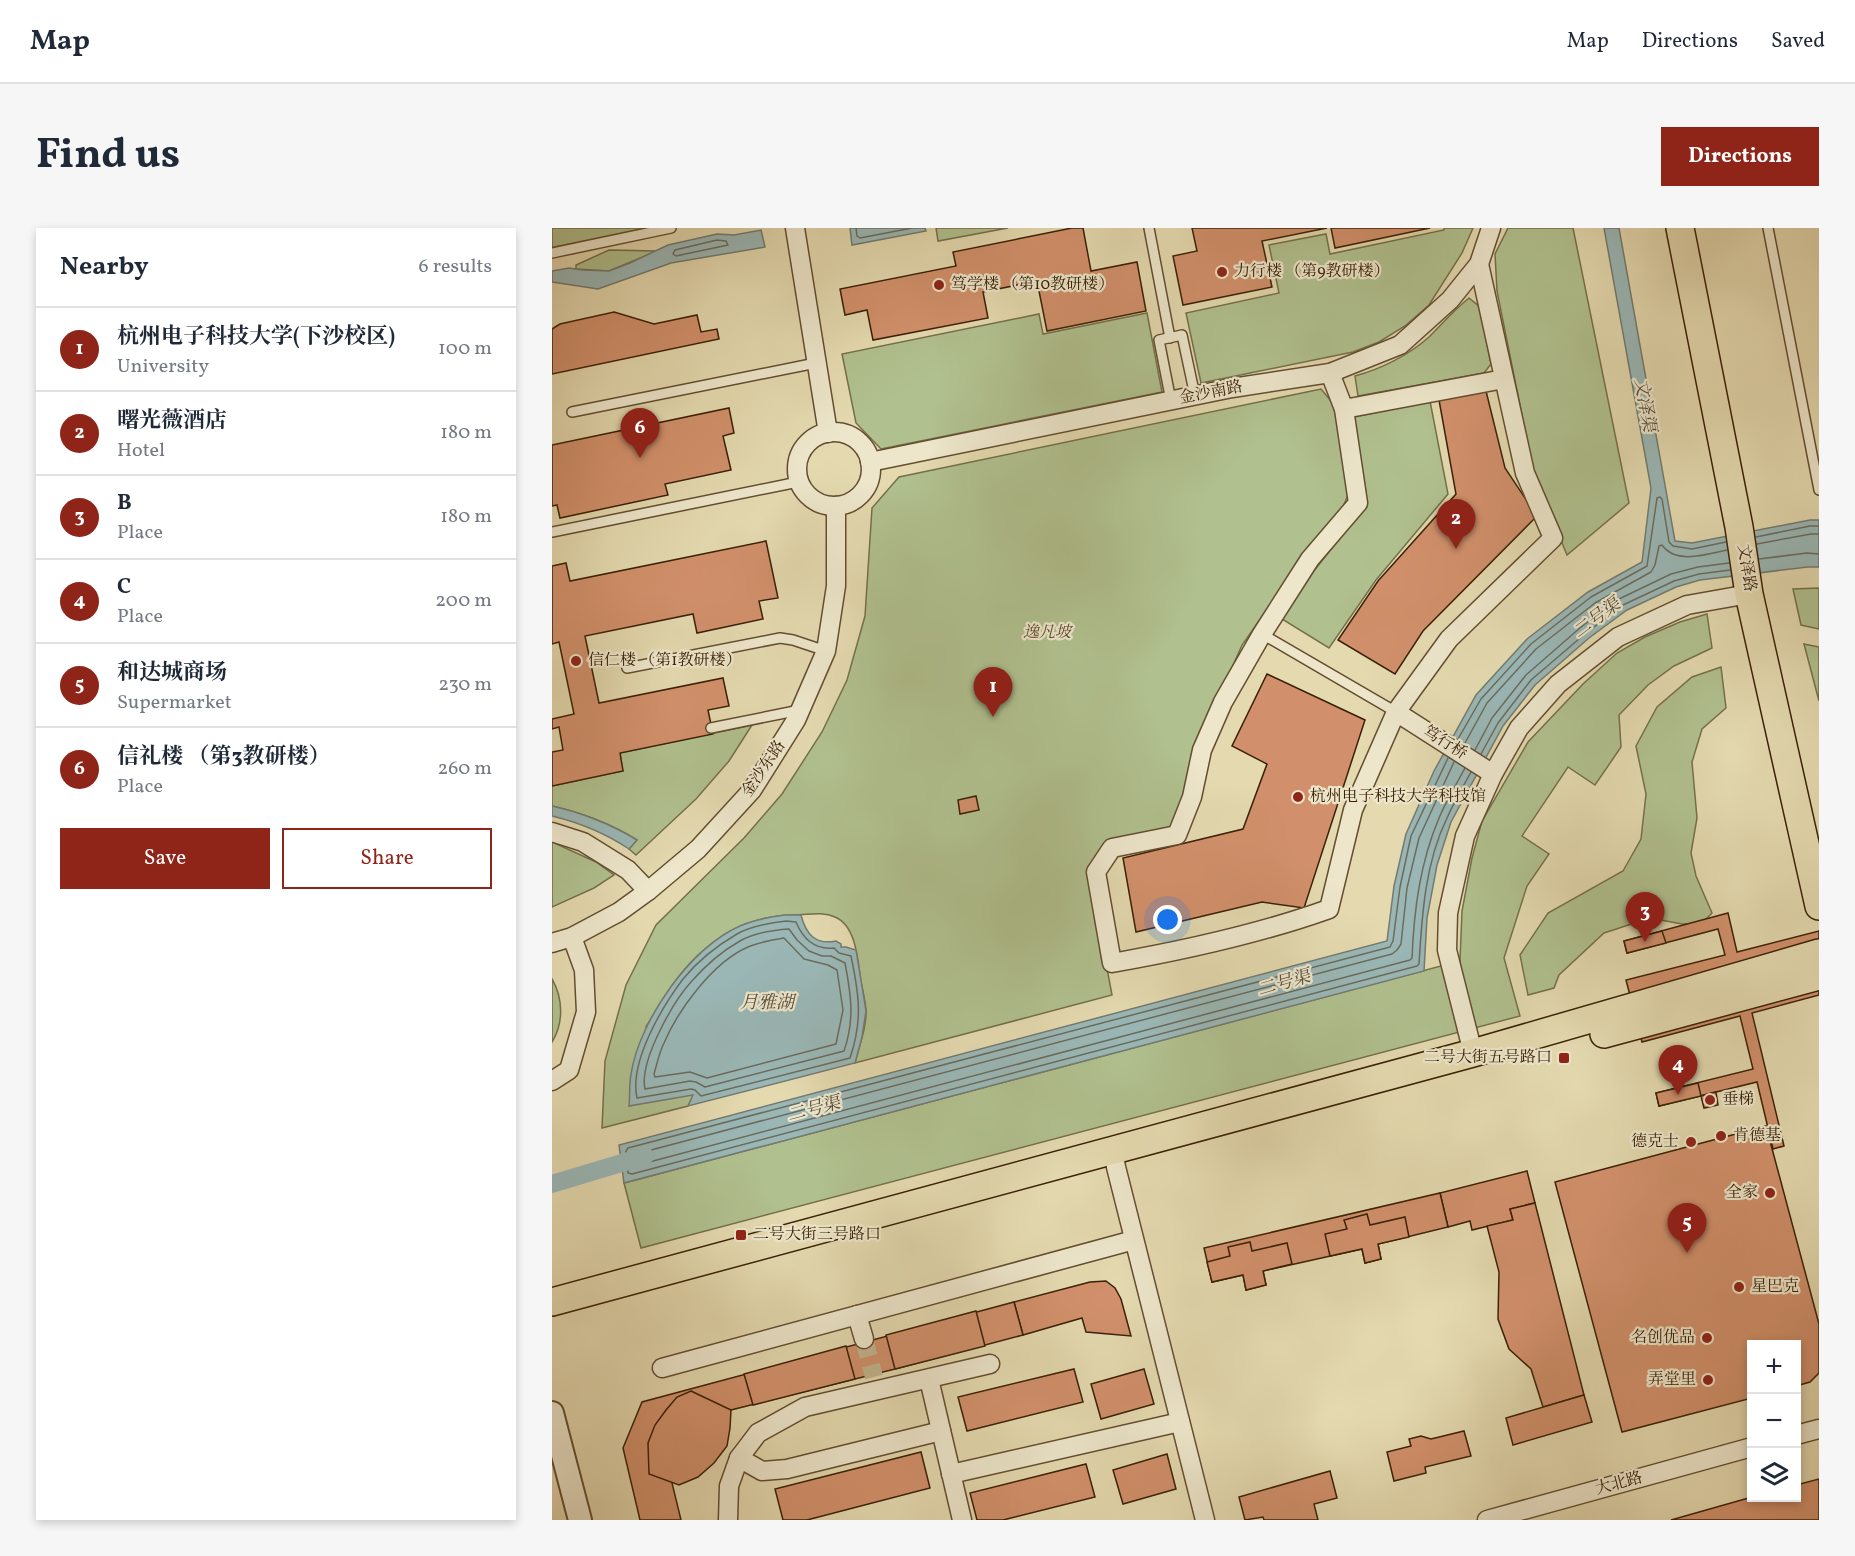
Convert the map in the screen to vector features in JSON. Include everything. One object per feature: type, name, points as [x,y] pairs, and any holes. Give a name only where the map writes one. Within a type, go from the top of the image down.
[{"type":"main road","name":"文泽路","points":[[1680,228],[1739,527],[1749,590],[1819,906]]},
{"type":"main road","points":[[552,1321],[1819,953]]},
{"type":"main road","points":[[552,1302],[1819,976]]},
{"type":"street","points":[[795,228],[828,433]]},
{"type":"street","name":"金沙南路","points":[[870,462],[1195,396],[1330,372],[1400,345],[1450,300],[1479,264],[1491,228]]},
{"type":"street","points":[[1330,372],[1344,409],[1358,503],[1310,560],[1262,634],[1223,702],[1202,750],[1192,796],[1177,836],[1112,848],[1096,872],[1112,963],[1287,924],[1329,909],[1353,810],[1396,712],[1449,639],[1553,538],[1525,473],[1479,264]]},
{"type":"street","points":[[1344,409],[1504,379]]},
{"type":"street","points":[[822,433],[847,434],[858,440],[866,450],[870,462],[871,474],[867,486],[859,496],[848,503],[836,506],[824,505],[813,500],[798,482],[796,470],[803,447],[822,433]]},
{"type":"street","name":"金沙东路","points":[[552,943],[572,937],[618,912],[648,891],[698,849],[752,790],[796,720],[826,651],[836,586],[836,506]]},
{"type":"street","points":[[1473,1053],[1447,950],[1448,913],[1465,836],[1490,772],[1519,728],[1558,684],[1618,637],[1687,604],[1749,590]]},
{"type":"street","name":"笃行桥","points":[[1396,712],[1490,772]]},
{"type":"street","points":[[552,832],[583,842],[628,870],[648,891]]},
{"type":"street","points":[[552,1081],[569,1070],[586,1012],[584,970],[572,937]]},
{"type":"street","points":[[1114,1158],[1205,1520]]},
{"type":"street","points":[[662,1368],[1134,1240]]},
{"type":"street","points":[[857,1316],[864,1339]]},
{"type":"street","points":[[728,1520],[729,1486],[739,1458],[758,1433],[805,1407],[876,1384],[929,1379],[990,1364]]},
{"type":"street","points":[[929,1379],[962,1520]]},
{"type":"street","points":[[552,1413],[580,1520]]},
{"type":"street","points":[[951,1474],[1180,1422]]},
{"type":"street","points":[[1801,1434],[1819,1429]]},
{"type":"street","points":[[739,1458],[762,1471],[787,1469],[941,1431]]},
{"type":"street","name":"大北路","points":[[1487,1520],[1748,1448]]},
{"type":"lane","points":[[552,253],[671,228]]},
{"type":"lane","points":[[1149,228],[1170,338]]},
{"type":"lane","points":[[1768,228],[1819,490]]},
{"type":"lane","points":[[1172,401],[1159,340],[1182,335],[1195,396]]},
{"type":"lane","points":[[572,412],[816,363]]},
{"type":"lane","points":[[552,532],[798,482]]},
{"type":"lane","points":[[1262,634],[1396,712]]},
{"type":"lane","points":[[627,668],[780,638],[826,651]]},
{"type":"lane","points":[[711,728],[800,710]]},
{"type":"green space","points":[[552,228],[657,228],[552,250]]},
{"type":"green space","points":[[936,228],[1008,228],[938,241]]},
{"type":"green space","points":[[1444,228],[1473,228],[1462,253],[1429,305],[1405,326],[1379,342],[1353,352],[1201,383],[1186,313],[1279,293],[1269,245],[1326,234],[1330,254],[1444,230]]},
{"type":"green space","points":[[1508,228],[1573,228],[1629,503],[1567,555],[1534,475],[1497,291],[1495,254]]},
{"type":"green space","points":[[609,250],[657,251],[609,271],[576,269],[576,265]]},
{"type":"green space","points":[[1469,298],[1480,307],[1491,364],[1484,373],[1358,396],[1355,376],[1385,365],[1413,350]]},
{"type":"green space","points":[[1147,313],[1162,392],[881,449],[856,423],[842,354],[1039,314],[1043,334]]},
{"type":"green space","name":"逸凡坡","points":[[1321,389],[1336,407],[1350,490],[1338,519],[1242,645],[1196,749],[1175,823],[1162,834],[1105,846],[1088,867],[1112,995],[855,1063],[864,1030],[866,1009],[855,946],[848,928],[835,917],[825,914],[771,917],[759,920],[726,934],[697,956],[673,984],[646,1027],[694,1094],[688,1106],[602,1128],[605,1061],[626,985],[656,925],[744,838],[782,794],[822,732],[847,680],[865,616],[872,508],[899,477]]},
{"type":"green space","points":[[1430,401],[1448,494],[1376,580],[1329,648],[1282,619],[1313,572],[1365,507],[1366,493],[1354,417]]},
{"type":"green space","points":[[1819,588],[1819,629],[1801,625],[1793,589]]},
{"type":"green space","points":[[1707,614],[1712,648],[1674,666],[1648,685],[1619,715],[1621,747],[1595,785],[1568,767],[1522,836],[1549,854],[1527,886],[1504,958],[1520,1016],[641,1248],[624,1183],[1460,961],[1462,911],[1482,821],[1528,742],[1583,684],[1617,653],[1645,637],[1680,622]]},
{"type":"green space","points":[[1804,644],[1819,647],[1819,701]]},
{"type":"green space","points":[[1721,667],[1726,708],[1702,729],[1692,762],[1697,818],[1691,853],[1696,876],[1712,913],[1702,923],[1682,924],[1650,918],[1604,933],[1559,975],[1554,988],[1528,995],[1520,955],[1548,913],[1623,871],[1641,839],[1646,794],[1636,746],[1657,707],[1692,677]]},
{"type":"green space","points":[[752,725],[729,761],[696,799],[636,855],[629,849],[637,840],[617,828],[552,806],[552,786],[623,771],[620,753]]},
{"type":"green space","points":[[552,842],[596,862],[614,875],[594,888],[552,907]]},
{"type":"green space","points":[[552,979],[556,986],[561,1011],[559,1027],[552,1042]]},
{"type":"water","points":[[850,228],[925,228],[926,231],[852,245]]},
{"type":"water","name":"文泽渠","points":[[1604,228],[1619,228],[1675,541],[1692,543],[1819,520],[1819,567],[1700,580],[1676,587],[1627,610],[1589,638],[1535,685],[1503,726],[1451,822],[1437,865],[1427,918],[1424,971],[624,1183],[619,1145],[1387,941],[1394,886],[1406,834],[1434,771],[1476,695],[1527,639],[1588,592],[1642,562],[1651,488]]},
{"type":"water","points":[[761,230],[765,247],[671,263],[598,289],[552,282],[552,271],[569,268],[609,271],[668,245],[717,234],[734,235]]},
{"type":"water","points":[[552,806],[596,820],[637,840],[629,849],[592,829],[552,816]]},
{"type":"water","name":"月雅湖","points":[[785,915],[801,915],[809,933],[817,940],[836,941],[841,944],[841,947],[856,950],[866,1011],[855,1063],[688,1106],[693,1095],[629,1106],[631,1074],[645,1031],[656,1009],[686,968],[722,936],[740,926]]},
{"type":"building","name":"笃学楼 （第10教研楼）","points":[[1072,228],[1083,228],[1091,271],[1137,262],[1146,311],[1047,331],[1037,281],[983,292],[988,318],[873,340],[867,310],[845,315],[840,289],[956,266],[953,252]]},
{"type":"building","name":"力行楼 （第9教研楼）","points":[[1192,228],[1327,228],[1262,241],[1272,287],[1183,305],[1173,256],[1197,251]]},
{"type":"building","name":"力行楼 （第9教研楼）","points":[[1331,228],[1430,228],[1335,248]]},
{"type":"building","points":[[614,312],[654,324],[697,315],[701,332],[717,329],[719,339],[552,374],[552,329],[560,324]]},
{"type":"building","points":[[1486,391],[1505,468],[1537,516],[1423,631],[1395,674],[1338,640],[1378,581],[1456,494],[1439,400]]},
{"type":"building","points":[[729,408],[734,433],[723,436],[731,470],[665,484],[668,495],[560,518],[557,505],[552,506],[552,445]]},
{"type":"building","name":"信仁楼 （第1教研楼）","points":[[766,541],[778,598],[759,601],[763,619],[697,633],[693,614],[585,636],[599,703],[723,678],[729,706],[708,710],[713,734],[620,753],[623,771],[552,786],[552,752],[563,750],[559,727],[552,729],[552,719],[574,714],[559,642],[552,644],[552,566],[566,563],[570,581]]},
{"type":"building","name":"杭州电子科技大学科技馆","points":[[1267,674],[1365,720],[1304,908],[1262,902],[1136,932],[1123,858],[1243,829],[1267,764],[1232,746]]},
{"type":"building","points":[[976,796],[979,810],[960,814],[958,800]]},
{"type":"building","points":[[1728,913],[1737,952],[1819,931],[1819,995],[1752,1013],[1784,1146],[1773,1149],[1757,1082],[1659,1106],[1656,1093],[1753,1069],[1740,1016],[1642,1042],[1626,980],[1725,955],[1718,929],[1627,953],[1624,941]]},
{"type":"building","points":[[1662,931],[1666,943],[1627,953],[1624,941]]},
{"type":"building","points":[[1698,1083],[1701,1096],[1659,1106],[1656,1093]]},
{"type":"building","name":"垂梯","points":[[1716,1092],[1718,1105],[1704,1108],[1701,1096]]},
{"type":"building","points":[[1766,1126],[1819,1324],[1819,1373],[1810,1382],[1801,1385],[1801,1340],[1747,1340],[1747,1399],[1622,1432],[1555,1182]]},
{"type":"building","points":[[1527,1171],[1535,1203],[1510,1209],[1513,1220],[1472,1230],[1470,1221],[1448,1227],[1440,1193]]},
{"type":"building","points":[[1440,1193],[1448,1227],[1378,1244],[1381,1259],[1365,1263],[1362,1249],[1263,1271],[1266,1285],[1246,1290],[1243,1275],[1212,1282],[1204,1248]]},
{"type":"building","points":[[1535,1203],[1584,1395],[1543,1407],[1531,1369],[1509,1349],[1498,1319],[1499,1272],[1487,1226],[1513,1220],[1510,1209]]},
{"type":"building","points":[[1367,1214],[1370,1225],[1405,1217],[1409,1237],[1378,1244],[1381,1259],[1365,1263],[1362,1249],[1330,1256],[1325,1234],[1347,1229],[1344,1220]]},
{"type":"building","points":[[1250,1242],[1252,1251],[1287,1243],[1292,1264],[1263,1271],[1266,1285],[1246,1290],[1243,1275],[1212,1282],[1207,1262],[1230,1256],[1228,1247]]},
{"type":"building","points":[[1106,1281],[1115,1288],[1121,1299],[1131,1336],[1086,1332],[1082,1318],[1023,1335],[1014,1302],[1090,1282]]},
{"type":"building","points":[[1014,1302],[1023,1335],[731,1410],[672,1483],[681,1520],[640,1520],[623,1448],[642,1402]]},
{"type":"building","points":[[976,1311],[985,1346],[895,1369],[886,1335]]},
{"type":"building","points":[[846,1346],[855,1379],[753,1405],[744,1374]]},
{"type":"building","points":[[1074,1369],[1083,1402],[967,1431],[958,1397]]},
{"type":"building","points":[[1144,1369],[1154,1404],[1101,1419],[1091,1384]]},
{"type":"building","points":[[691,1391],[731,1410],[730,1428],[727,1446],[714,1463],[698,1477],[679,1485],[649,1474],[648,1443],[655,1425],[666,1410],[677,1397]]},
{"type":"building","points":[[1584,1395],[1592,1422],[1513,1445],[1506,1418]]},
{"type":"building","points":[[1464,1431],[1471,1456],[1425,1467],[1426,1473],[1394,1481],[1387,1452],[1411,1446],[1409,1439],[1421,1436],[1431,1439]]},
{"type":"building","points":[[921,1452],[930,1488],[807,1520],[783,1520],[775,1489]]},
{"type":"building","points":[[1167,1454],[1176,1489],[1123,1504],[1113,1470]]},
{"type":"building","points":[[1086,1464],[1095,1497],[1003,1520],[977,1520],[970,1493]]},
{"type":"building","points":[[1330,1471],[1337,1498],[1314,1504],[1318,1520],[1264,1520],[1263,1517],[1245,1520],[1239,1497]]},
{"type":"building","points":[[1819,1479],[1819,1520],[1671,1520],[1747,1498],[1747,1502],[1801,1502],[1801,1484]]},
{"type":"waterway","name":"二号渠","points":[[552,1184],[645,1156]]},
{"type":"tunnel","points":[[864,1339],[874,1377]]},
{"type":"place","name":"力行楼 （第9教研楼）","points":[[1222,272]]},
{"type":"place","name":"笃学楼 （第10教研楼）","points":[[939,285]]},
{"type":"place","name":"信礼楼 （第3教研楼）","points":[[640,458]]},
{"type":"place","name":"曙光薇酒店","points":[[1456,549]]},
{"type":"place","name":"信仁楼 （第1教研楼）","points":[[576,661]]},
{"type":"place","name":"杭州电子科技大学(下沙校区)","points":[[993,717]]},
{"type":"place","name":"杭州电子科技大学科技馆","points":[[1298,797]]},
{"type":"place","name":"B","points":[[1645,942]]},
{"type":"place","name":"二号大街五号路口","points":[[1564,1058]]},
{"type":"place","name":"C","points":[[1678,1095]]},
{"type":"place","name":"垂梯","points":[[1710,1100]]},
{"type":"place","name":"肯德基","points":[[1721,1136]]},
{"type":"place","name":"德克士","points":[[1691,1142]]},
{"type":"place","name":"全家","points":[[1770,1193]]},
{"type":"place","name":"二号大街三号路口","points":[[741,1235]]},
{"type":"place","name":"和达城商场","points":[[1687,1253]]},
{"type":"place","name":"星巴克","points":[[1739,1287]]},
{"type":"place","name":"名创优品","points":[[1707,1338]]},
{"type":"place","name":"弄堂里","points":[[1708,1380]]}]
